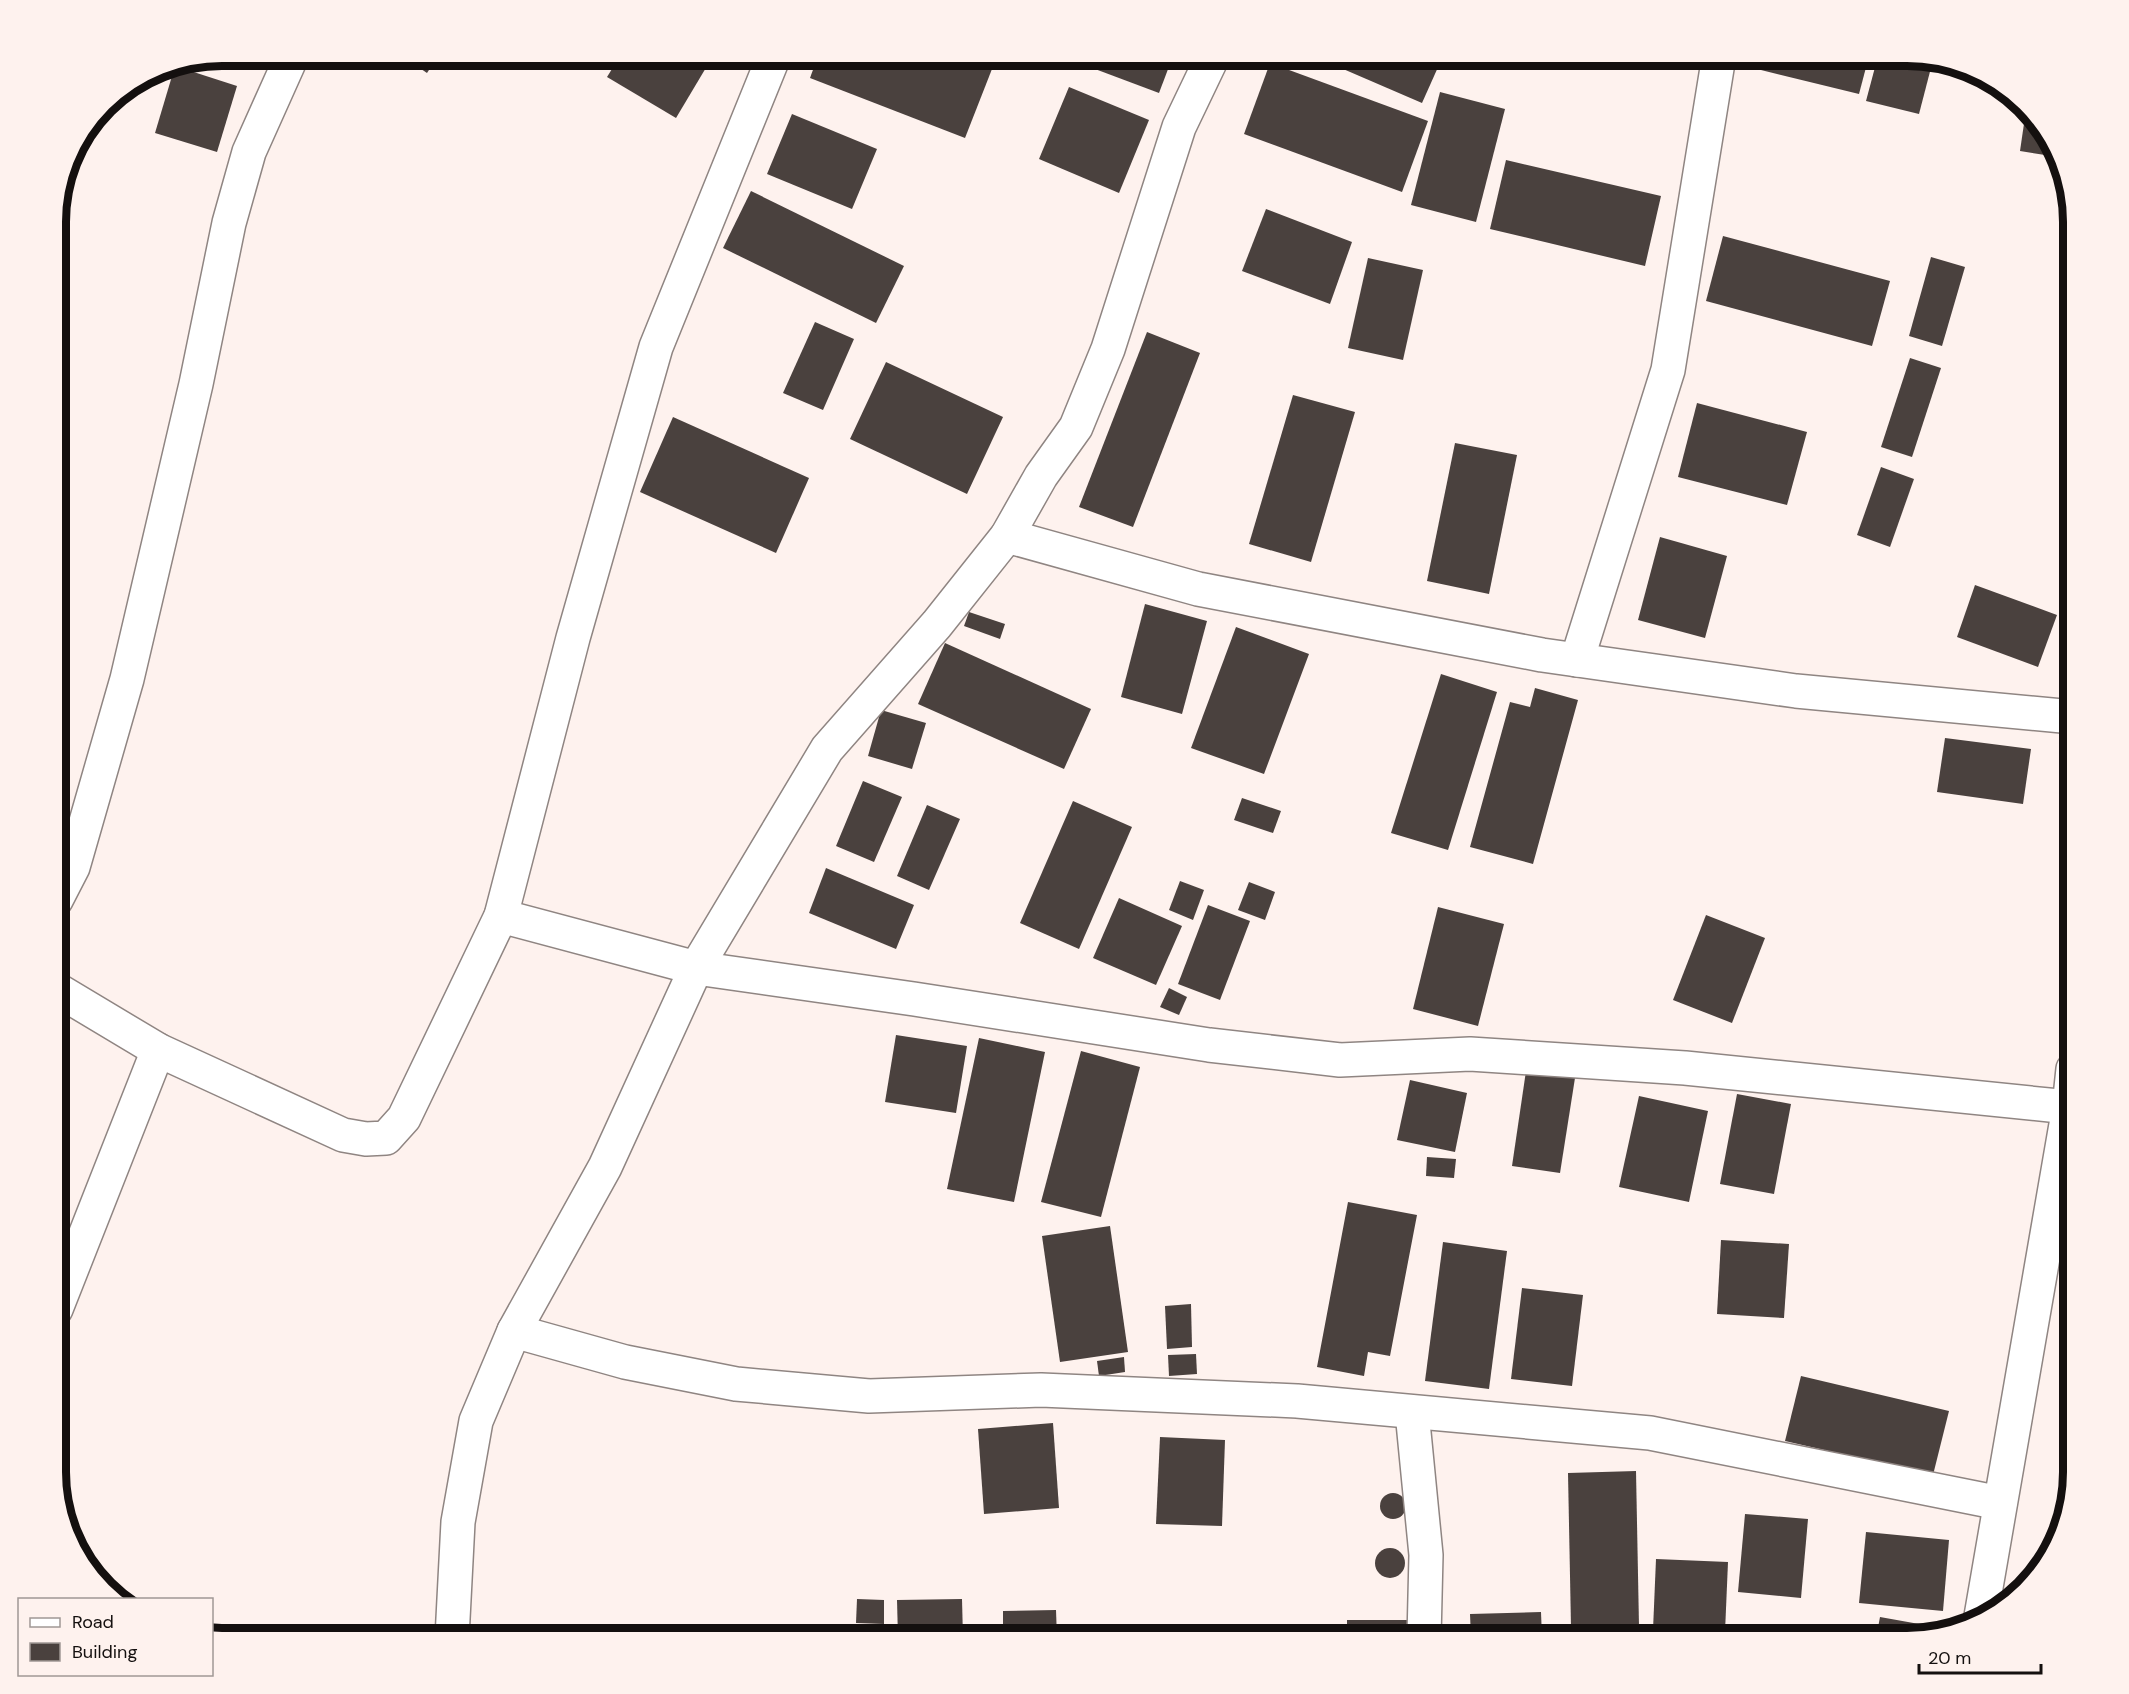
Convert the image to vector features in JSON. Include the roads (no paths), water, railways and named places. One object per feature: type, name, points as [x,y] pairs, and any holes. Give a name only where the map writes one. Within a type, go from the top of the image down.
[{"type":"street","points":[[66,881],[73,867],[127,679],[196,384],[235,202],[249,152],[288,66]]},
{"type":"street","points":[[66,994],[158,1050],[343,1135],[366,1139],[386,1138],[404,1118],[501,916],[573,638],[656,347],[770,66]]},
{"type":"street","points":[[453,1628],[458,1522],[476,1421],[514,1330],[604,1167],[696,968],[827,749],[937,624],[1007,536],[1041,476],[1076,427],[1108,349],[1179,127],[1208,66]]},
{"type":"street","points":[[1577,660],[1668,370],[1717,66]]},
{"type":"street","points":[[1007,536],[1198,589],[1577,660],[1796,691],[2063,716]]},
{"type":"street","points":[[501,916],[696,968],[1209,1045],[1340,1060],[1470,1053],[1685,1068],[2063,1106]]},
{"type":"street","points":[[66,1284],[158,1050]]},
{"type":"street","points":[[1982,1608],[2063,1141]]},
{"type":"street","points":[[514,1330],[625,1362],[747,1385],[869,1396],[1041,1390],[1297,1401],[1650,1433],[2000,1503]]},
{"type":"street","points":[[1412,1412],[1426,1555],[1424,1628]]}]
